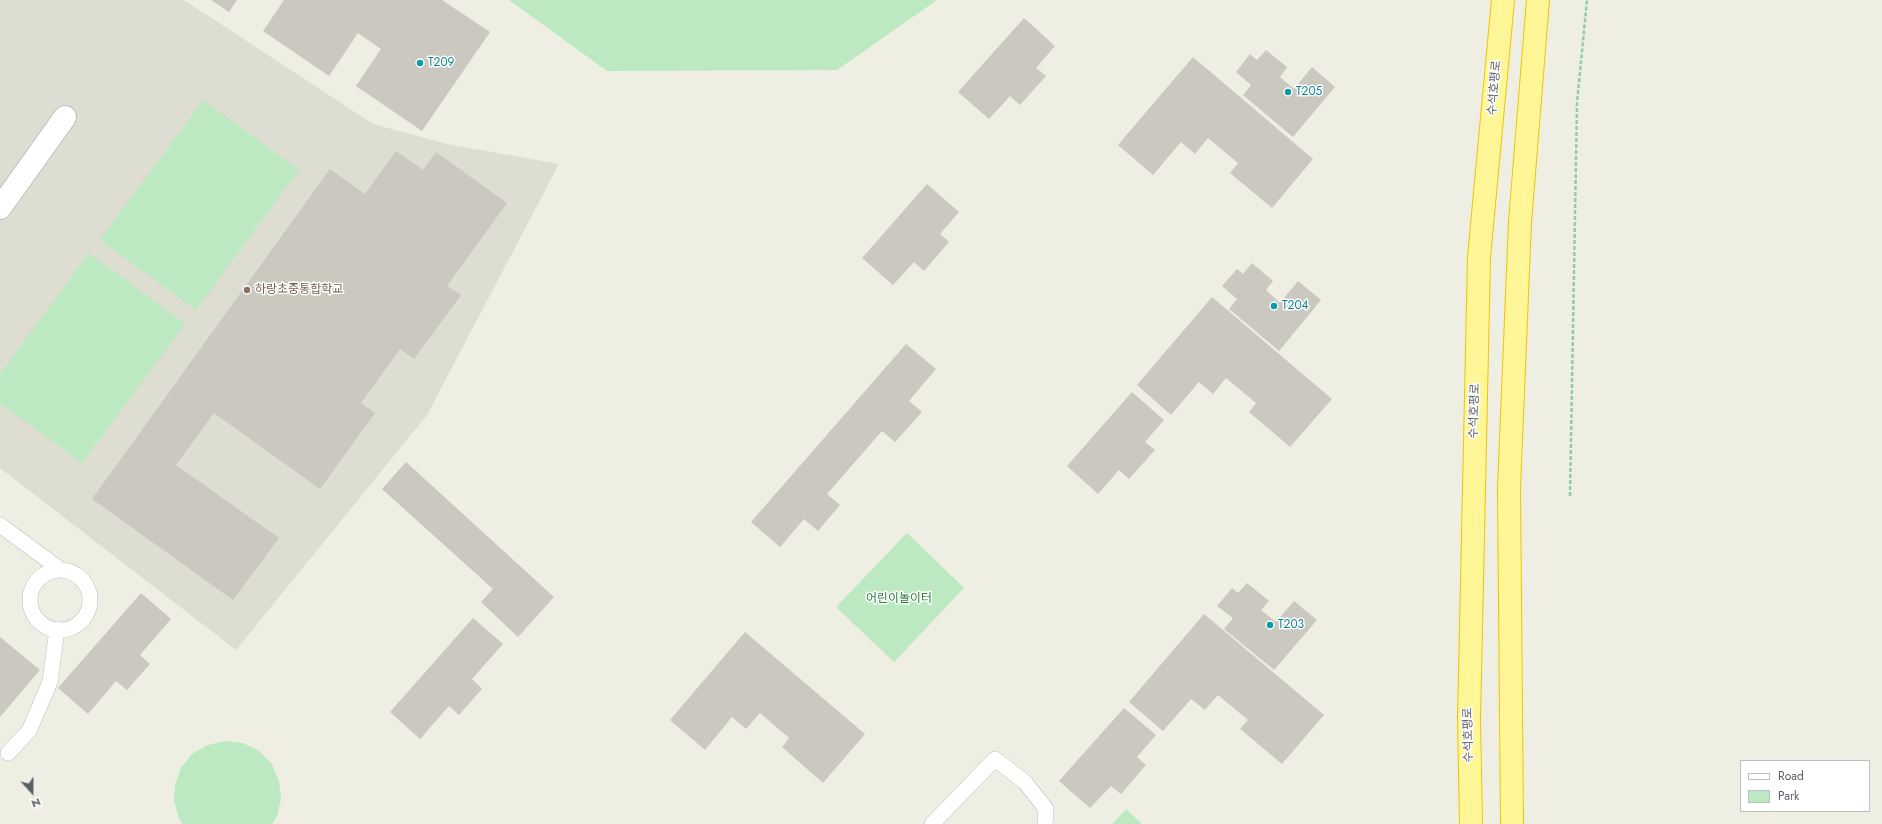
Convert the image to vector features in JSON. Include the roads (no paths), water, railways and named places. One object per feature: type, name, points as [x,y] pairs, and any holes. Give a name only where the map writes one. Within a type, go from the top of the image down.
[{"type":"highway","name":"수석호평로","points":[[1471,824],[1469,704],[1479,257],[1503,0]]},
{"type":"highway","points":[[1512,824],[1509,488],[1520,222],[1538,0]]},
{"type":"street","points":[[0,208],[65,117]]},
{"type":"lane","points":[[0,525],[61,570]]},
{"type":"lane","points":[[51,570],[61,570],[71,572],[80,577],[86,585],[90,595],[90,605],[80,622],[71,628],[57,630],[43,625],[36,618],[31,610],[29,600],[30,590],[42,575],[51,570]]},
{"type":"lane","points":[[8,753],[28,731],[50,682],[57,630]]},
{"type":"lane","points":[[932,824],[996,759],[1025,782],[1046,809],[1045,824]]},
{"type":"place","name":"T209","points":[[420,63]]},
{"type":"place","name":"T205","points":[[1288,92]]},
{"type":"place","name":"하랑초중통합학교","points":[[247,290]]},
{"type":"place","name":"T204","points":[[1274,306]]},
{"type":"place","name":"T203","points":[[1270,625]]},
{"type":"park label","name":"어린이놀이터","points":[[899,599]]}]
